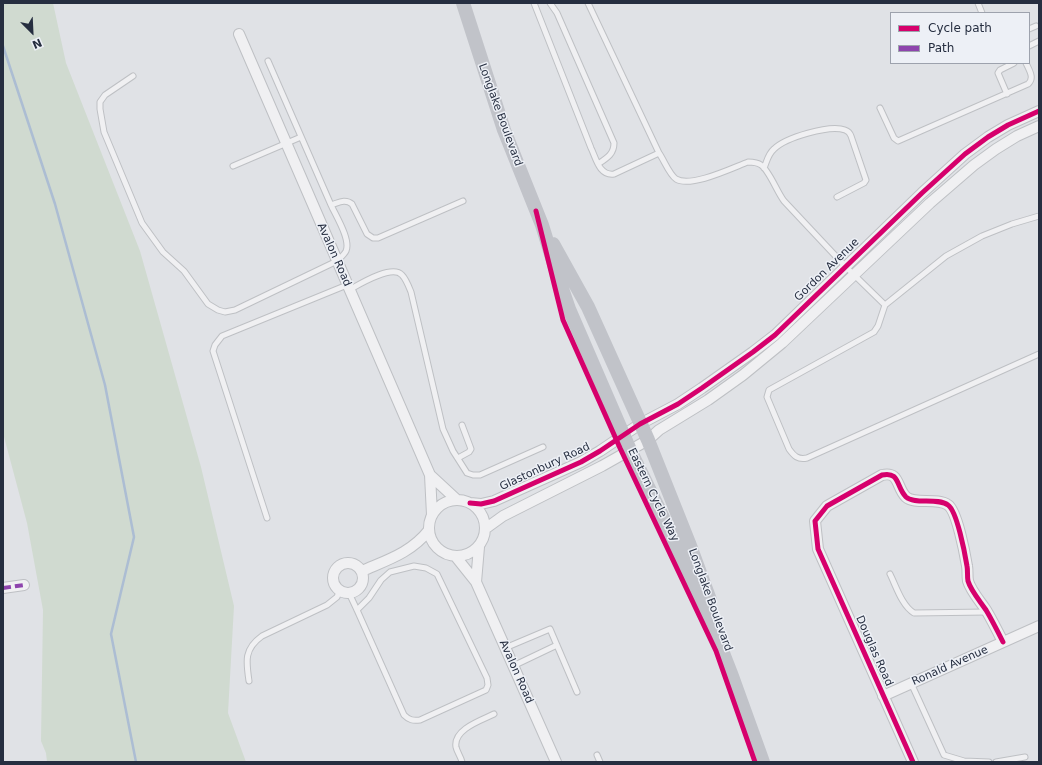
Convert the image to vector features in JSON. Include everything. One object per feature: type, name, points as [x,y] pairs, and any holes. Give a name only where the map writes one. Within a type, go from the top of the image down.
[{"type":"main road","name":"Longlake Boulevard","points":[[463,3],[504,130],[542,225],[569,309],[630,450],[709,617],[763,762]]},
{"type":"main road","name":"Longlake Boulevard","points":[[542,225],[588,307],[648,440],[689,542],[769,762]]},
{"type":"street","name":"Avalon Road","points":[[239,34],[430,475],[432,515]]},
{"type":"street","name":"Gordon Avenue","points":[[624,436],[640,424],[678,404],[702,388],[775,335],[845,266],[965,154],[988,137],[1008,125],[1039,111]]},
{"type":"street","name":"Gordon Avenue","points":[[630,450],[648,440],[660,430],[708,400],[743,375],[782,343],[930,203],[974,165],[1017,136],[1039,126]]},
{"type":"street","name":"Glastonbury Road","points":[[470,503],[482,504],[494,501],[581,462],[624,436]]},
{"type":"street","points":[[486,529],[494,522],[520,507],[567,485],[630,450]]},
{"type":"street","name":"Douglas Road","points":[[913,762],[818,549],[815,521],[826,506],[882,476],[888,474],[893,475],[901,492],[908,498],[940,502],[948,505],[953,512],[961,539],[970,586],[987,612]]},
{"type":"street","name":"Avalon Road","points":[[430,475],[457,500]]},
{"type":"street","points":[[440,551],[434,545],[429,530],[432,515],[437,509],[443,504],[457,500],[470,503],[477,508],[482,514],[486,529],[484,538],[479,547],[476,582]]},
{"type":"street","points":[[407,551],[417,544],[429,530]]},
{"type":"street","points":[[362,571],[407,551],[420,548],[429,548],[456,557],[464,556],[479,547]]},
{"type":"street","points":[[456,557],[476,582]]},
{"type":"street","points":[[345,563],[354,564],[362,571],[363,576],[361,585],[354,592],[345,592],[336,587],[333,578],[334,573],[340,565],[345,563]]},
{"type":"street","name":"Avalon Road","points":[[476,582],[556,762]]},
{"type":"street","points":[[3,588],[24,585]]},
{"type":"street","points":[[987,612],[1003,642]]},
{"type":"street","name":"Ronald Avenue","points":[[883,696],[1039,626]]},
{"type":"lane","points":[[534,3],[572,103],[598,164],[604,173],[614,174],[659,152]]},
{"type":"lane","points":[[550,3],[557,13],[614,143],[612,153],[598,164]]},
{"type":"lane","points":[[588,3],[659,152],[676,179],[687,182],[748,162],[760,164],[784,201],[884,305]]},
{"type":"lane","points":[[1030,29],[1036,26]]},
{"type":"lane","points":[[1030,46],[1039,41]]},
{"type":"lane","points":[[133,76],[105,95],[100,102],[104,132],[142,222],[163,252],[184,271],[208,304],[225,312],[235,310],[337,261],[347,246],[346,239],[268,60]]},
{"type":"lane","points":[[1007,64],[1000,70],[998,76],[1007,94]]},
{"type":"lane","points":[[880,108],[894,138],[898,141],[1028,84],[1031,82],[1032,77],[1026,64]]},
{"type":"lane","points":[[764,168],[767,158],[773,150],[796,137],[816,132],[844,129],[851,136],[866,180],[864,183],[837,197]]},
{"type":"lane","points":[[233,166],[301,137]]},
{"type":"lane","points":[[331,205],[349,201],[367,234],[373,238],[378,238],[463,201]]},
{"type":"lane","points":[[1039,216],[1012,224],[982,236],[946,256],[884,305],[878,326],[874,332],[770,390],[767,393],[767,397],[789,449],[798,458],[802,459],[1039,354]]},
{"type":"lane","points":[[267,518],[213,351],[215,345],[222,336],[386,273],[395,271],[402,274],[411,292],[443,429],[467,473],[480,475],[543,447]]},
{"type":"lane","points":[[458,458],[470,452],[471,449],[462,425]]},
{"type":"lane","points":[[249,681],[247,665],[248,653],[253,642],[262,636],[327,605],[345,592],[357,610],[404,715],[408,719],[413,721],[420,720],[486,690],[488,685],[487,678],[437,574],[426,568],[414,566],[390,572],[380,580],[369,598],[357,610]]},
{"type":"lane","points":[[890,574],[909,610],[914,612],[987,612]]},
{"type":"lane","points":[[505,648],[550,629],[577,692]]},
{"type":"lane","points":[[513,666],[557,645]]},
{"type":"lane","points":[[911,683],[944,755],[964,761],[989,762]]},
{"type":"lane","points":[[462,762],[456,746],[458,736],[466,728],[494,714]]},
{"type":"lane","points":[[597,755],[600,762]]},
{"type":"lane","points":[[996,762],[1025,757]]},
{"type":"shaded area","points":[[3,3],[53,3],[66,63],[140,251],[201,467],[234,606],[228,713],[246,762],[47,762],[46,753],[41,741],[43,610],[27,523],[3,433]]},
{"type":"waterway","points":[[3,46],[55,204],[105,385],[134,537],[111,634],[136,762]]},
{"type":"marked path","points":[[3,588],[24,585]]},
{"type":"cycle path","points":[[470,503],[481,504],[494,501],[581,462],[640,424],[678,404],[702,388],[775,335],[922,193],[965,154],[988,137],[1008,125],[1039,111]]},
{"type":"cycle path","name":"Eastern Cycle Way","points":[[536,211],[563,320],[620,448],[716,651],[755,762]]},
{"type":"cycle path","points":[[913,762],[818,549],[815,521],[827,506],[882,475],[888,474],[895,478],[906,497],[920,501],[938,502],[948,505],[954,515],[960,533],[966,560],[969,585],[986,610],[1003,642]]}]
